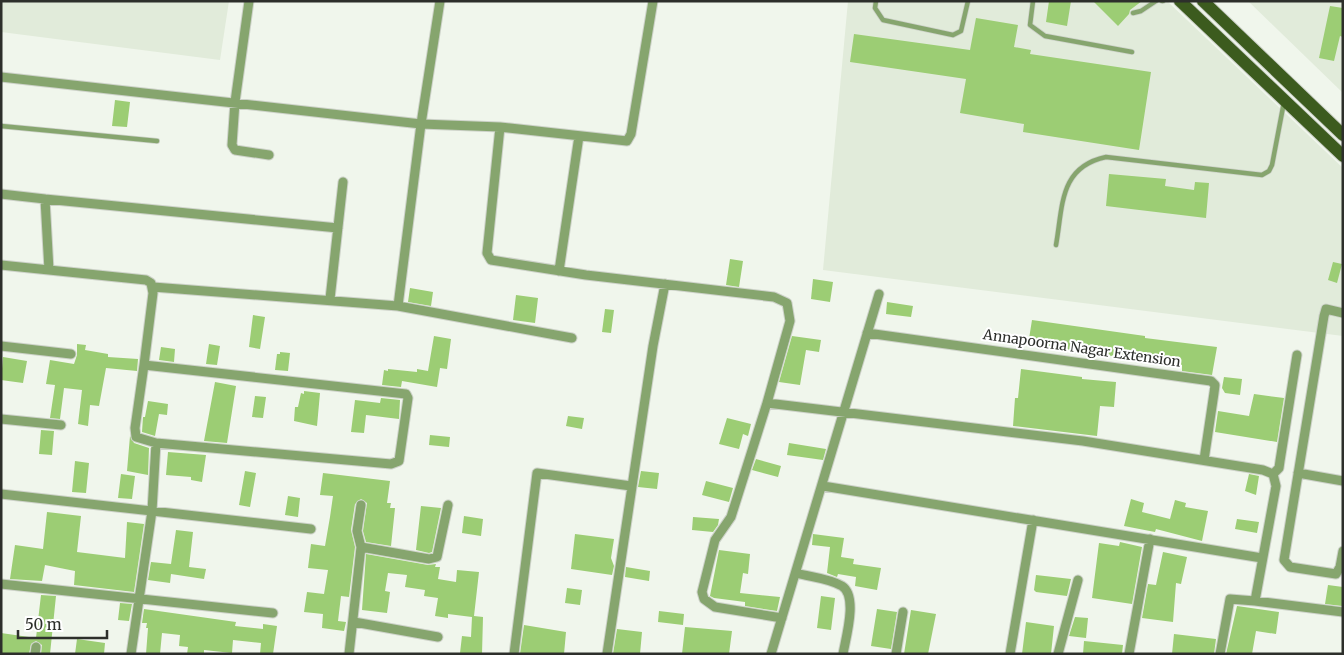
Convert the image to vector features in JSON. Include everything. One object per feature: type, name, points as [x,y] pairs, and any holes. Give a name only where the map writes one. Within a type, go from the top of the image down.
[{"type":"main road","points":[[1180,1],[1343,156]]},
{"type":"main road","points":[[1203,1],[1343,134]]},
{"type":"street","points":[[250,1],[235,102],[232,145],[235,150],[269,155]]},
{"type":"street","points":[[398,306],[421,124],[440,1]]},
{"type":"street","points":[[1,77],[421,124],[500,127],[627,141],[631,134],[653,1]]},
{"type":"street","points":[[500,127],[487,253],[491,260],[497,263],[774,297],[787,303],[790,321],[767,403],[731,517],[715,540],[702,592],[704,599],[714,607],[782,618]]},
{"type":"street","points":[[559,271],[579,136]]},
{"type":"street","points":[[330,299],[343,182]]},
{"type":"street","points":[[1,194],[45,200],[338,228]]},
{"type":"street","points":[[45,200],[49,270]]},
{"type":"street","points":[[1,265],[146,280],[153,287],[330,299],[398,306],[572,338]]},
{"type":"street","points":[[608,654],[652,346],[665,284]]},
{"type":"street","points":[[144,365],[399,391],[406,394],[408,398],[399,460],[391,464],[156,443],[136,437],[134,435],[153,287]]},
{"type":"street","points":[[771,654],[823,486],[842,413],[879,294]]},
{"type":"street","points":[[1343,313],[1326,309],[1324,316],[1284,560],[1290,567],[1336,574],[1340,567],[1343,551]]},
{"type":"street","name":"Annapoorna Nagar Extension","points":[[867,333],[1211,380],[1215,385],[1204,460]]},
{"type":"street","points":[[1,346],[71,354]]},
{"type":"street","points":[[1273,474],[1279,468],[1297,355]]},
{"type":"street","points":[[767,403],[1083,441],[1204,460],[1273,474]]},
{"type":"street","points":[[1,419],[61,425]]},
{"type":"street","points":[[131,654],[152,511],[156,443]]},
{"type":"street","points":[[514,654],[537,473],[631,486]]},
{"type":"street","points":[[1298,473],[1343,480]]},
{"type":"street","points":[[1255,601],[1276,486],[1273,474]]},
{"type":"street","points":[[823,486],[1262,558]]},
{"type":"street","points":[[1,494],[311,529]]},
{"type":"street","points":[[349,654],[361,547],[358,531],[361,505]]},
{"type":"street","points":[[361,547],[429,559],[437,557],[448,505]]},
{"type":"street","points":[[1010,654],[1033,520]]},
{"type":"street","points":[[1129,654],[1150,539]]},
{"type":"street","points":[[796,573],[836,583],[847,589],[851,601],[843,654]]},
{"type":"street","points":[[1058,654],[1078,580]]},
{"type":"street","points":[[1,584],[273,614]]},
{"type":"street","points":[[1220,654],[1230,599],[1343,612]]},
{"type":"street","points":[[896,654],[903,612]]},
{"type":"street","points":[[354,622],[438,637]]},
{"type":"lane","points":[[876,1],[875,8],[883,20],[953,35],[961,32],[968,1]]},
{"type":"lane","points":[[1032,1],[1030,25],[1045,36],[1132,52]]},
{"type":"lane","points":[[1133,13],[1141,11],[1156,1]]},
{"type":"lane","points":[[1056,246],[1066,188],[1071,176],[1085,163],[1106,157],[1262,175],[1269,171],[1272,165],[1284,101]]},
{"type":"lane","points":[[1,126],[157,141]]},
{"type":"shaded area","points":[[1,1],[229,1],[220,60],[1,32]]},
{"type":"shaded area","points":[[848,1],[1167,1],[1343,168],[1343,336],[823,270]]},
{"type":"shaded area","points":[[1248,1],[1343,1],[1343,93]]},
{"type":"building","points":[[1049,1],[1071,1],[1067,26],[1046,22]]},
{"type":"building","points":[[1093,1],[1142,1],[1130,10],[1129,14],[1118,26]]},
{"type":"building","points":[[1330,6],[1343,8],[1343,37],[1340,36],[1334,61],[1319,58]]},
{"type":"building","points":[[976,18],[1018,25],[1014,47],[1031,50],[1030,54],[1151,72],[1139,150],[1023,132],[1024,124],[960,113],[966,79],[850,62],[854,34],[970,50]]},
{"type":"building","points":[[115,100],[130,102],[127,127],[112,126]]},
{"type":"building","points":[[1109,174],[1166,179],[1165,186],[1194,190],[1195,182],[1209,183],[1206,218],[1106,206]]},
{"type":"building","points":[[730,259],[743,261],[739,287],[726,285]]},
{"type":"building","points":[[1333,262],[1342,264],[1337,283],[1328,280]]},
{"type":"building","points":[[813,279],[833,282],[830,302],[811,299]]},
{"type":"building","points":[[410,288],[433,292],[431,306],[408,302]]},
{"type":"building","points":[[516,295],[538,298],[535,323],[513,320]]},
{"type":"building","points":[[887,302],[913,306],[911,317],[886,314]]},
{"type":"building","points":[[605,309],[614,310],[611,333],[602,332]]},
{"type":"building","points":[[253,315],[265,317],[260,349],[249,347]]},
{"type":"building","points":[[1032,320],[1217,347],[1212,375],[1182,371],[1182,365],[1028,345]]},
{"type":"building","points":[[434,336],[451,339],[447,369],[440,368],[437,387],[402,381],[401,387],[382,385],[384,370],[417,372],[417,369],[428,371]]},
{"type":"building","points":[[792,336],[821,340],[819,352],[806,350],[800,385],[779,382]]},
{"type":"building","points":[[77,344],[86,345],[85,350],[108,354],[108,357],[138,359],[137,371],[106,368],[99,406],[90,405],[88,426],[78,424],[82,390],[64,388],[60,419],[50,418],[55,385],[46,384],[50,360],[74,364],[77,355]]},
{"type":"building","points":[[209,344],[220,346],[217,365],[206,364]]},
{"type":"building","points":[[161,347],[175,349],[174,362],[159,360]]},
{"type":"building","points":[[280,352],[290,353],[288,371],[275,370],[277,354],[280,354]]},
{"type":"building","points":[[3,357],[27,361],[23,383],[1,380]]},
{"type":"building","points":[[1021,369],[1082,377],[1082,379],[1116,382],[1114,407],[1100,406],[1097,436],[1013,426],[1015,398],[1018,398]]},
{"type":"building","points":[[1224,377],[1242,379],[1240,395],[1225,393],[1222,388]]},
{"type":"building","points":[[215,382],[236,386],[227,443],[204,441]]},
{"type":"building","points":[[304,391],[320,393],[317,426],[294,421],[295,407],[298,407],[301,393],[304,394]]},
{"type":"building","points":[[1254,394],[1284,398],[1277,442],[1215,432],[1218,411],[1249,416]]},
{"type":"building","points":[[255,396],[266,397],[263,418],[252,417]]},
{"type":"building","points":[[381,398],[400,400],[399,419],[366,415],[364,433],[351,432],[355,400],[380,403]]},
{"type":"building","points":[[148,401],[168,404],[167,415],[159,414],[155,436],[142,432],[143,417],[145,417]]},
{"type":"building","points":[[568,416],[584,418],[582,429],[566,426]]},
{"type":"building","points":[[727,418],[751,424],[748,436],[743,434],[739,449],[719,444]]},
{"type":"building","points":[[41,430],[54,431],[52,455],[39,454]]},
{"type":"building","points":[[430,435],[450,437],[449,447],[429,445]]},
{"type":"building","points":[[130,436],[134,443],[149,448],[148,475],[127,471]]},
{"type":"building","points":[[789,443],[826,449],[823,460],[787,455]]},
{"type":"building","points":[[168,452],[206,455],[202,482],[191,480],[191,477],[166,475]]},
{"type":"building","points":[[756,459],[781,466],[778,477],[752,470]]},
{"type":"building","points":[[75,461],[89,463],[86,493],[72,492]]},
{"type":"building","points":[[245,471],[256,473],[250,507],[239,505]]},
{"type":"building","points":[[641,471],[659,473],[657,489],[638,487]]},
{"type":"building","points":[[323,473],[390,481],[387,503],[391,503],[390,508],[395,508],[391,546],[366,542],[363,531],[367,503],[361,499],[355,504],[351,530],[355,547],[349,597],[341,596],[338,621],[346,622],[344,631],[322,628],[323,614],[304,612],[307,592],[324,594],[328,570],[308,568],[311,544],[325,546],[330,517],[333,496],[320,495]]},
{"type":"building","points":[[121,474],[135,476],[132,499],[118,498]]},
{"type":"building","points":[[1249,474],[1259,476],[1256,495],[1245,491]]},
{"type":"building","points":[[706,481],[733,488],[729,502],[702,495]]},
{"type":"building","points":[[288,496],[300,498],[298,517],[285,515]]},
{"type":"building","points":[[1131,499],[1144,503],[1142,512],[1170,519],[1175,500],[1186,503],[1185,507],[1208,511],[1202,541],[1156,529],[1155,532],[1124,526]]},
{"type":"building","points":[[421,506],[441,508],[432,552],[429,553],[416,550]]},
{"type":"building","points":[[47,512],[81,516],[77,552],[125,558],[127,522],[144,524],[134,592],[74,585],[75,571],[45,565],[42,581],[10,579],[15,545],[43,549]]},
{"type":"building","points":[[464,516],[483,519],[481,536],[462,533]]},
{"type":"building","points":[[693,517],[719,519],[718,525],[713,532],[692,530]]},
{"type":"building","points":[[1237,519],[1259,522],[1257,533],[1235,529]]},
{"type":"building","points":[[176,530],[193,532],[189,567],[206,569],[204,579],[171,574],[170,583],[148,580],[151,562],[171,564]]},
{"type":"building","points":[[575,534],[614,539],[611,558],[614,566],[612,575],[571,569]]},
{"type":"building","points":[[813,534],[844,538],[841,557],[854,559],[853,564],[881,568],[877,590],[855,586],[856,577],[838,574],[837,577],[827,573],[830,547],[812,545]]},
{"type":"building","points":[[1120,542],[1142,547],[1132,604],[1092,598],[1099,543],[1119,546]]},
{"type":"building","points":[[719,550],[750,554],[748,574],[743,573],[740,593],[780,597],[777,611],[745,606],[745,602],[710,596]]},
{"type":"building","points":[[1163,552],[1187,557],[1181,584],[1176,583],[1173,622],[1142,618],[1148,584],[1156,585]]},
{"type":"building","points":[[366,554],[428,565],[436,564],[435,567],[440,567],[438,579],[456,582],[457,570],[479,572],[474,616],[483,617],[482,654],[460,653],[462,636],[471,637],[472,617],[448,614],[448,618],[435,616],[438,598],[424,596],[425,590],[405,587],[407,575],[388,573],[385,591],[390,592],[387,613],[362,610]]},
{"type":"building","points":[[626,567],[650,571],[649,581],[625,577]]},
{"type":"building","points":[[1036,575],[1071,579],[1067,596],[1036,592],[1034,590]]},
{"type":"building","points":[[1328,585],[1343,587],[1342,606],[1325,604]]},
{"type":"building","points":[[567,588],[582,590],[580,605],[565,603]]},
{"type":"building","points":[[41,595],[56,596],[50,654],[41,654],[42,645],[36,641],[31,644],[29,654],[1,654],[1,633],[36,638]]},
{"type":"building","points":[[821,596],[835,598],[831,630],[817,628]]},
{"type":"building","points":[[120,603],[132,604],[129,621],[118,620]]},
{"type":"building","points":[[1237,606],[1279,612],[1276,634],[1256,631],[1252,654],[1226,654]]},
{"type":"building","points":[[144,609],[236,622],[235,626],[263,629],[263,624],[277,626],[273,654],[260,654],[261,643],[233,640],[232,653],[204,650],[204,654],[187,654],[188,647],[179,646],[180,635],[162,633],[160,654],[146,654],[148,628],[146,628],[147,623],[142,623]]},
{"type":"building","points":[[877,609],[897,612],[891,649],[871,646]]},
{"type":"building","points":[[911,610],[936,614],[928,654],[904,654]]},
{"type":"building","points":[[659,611],[684,614],[683,625],[658,622]]},
{"type":"building","points":[[1075,617],[1088,618],[1086,638],[1069,636]]},
{"type":"building","points":[[1026,622],[1054,626],[1051,654],[1022,654]]},
{"type":"building","points":[[524,625],[566,632],[564,654],[520,654]]},
{"type":"building","points":[[685,627],[732,631],[729,654],[682,654]]},
{"type":"building","points":[[617,629],[642,632],[640,654],[613,654]]},
{"type":"building","points":[[1174,634],[1216,639],[1214,654],[1172,654]]},
{"type":"building","points":[[77,639],[105,643],[104,654],[75,654]]},
{"type":"building","points":[[1084,641],[1123,645],[1122,654],[1083,654]]}]
